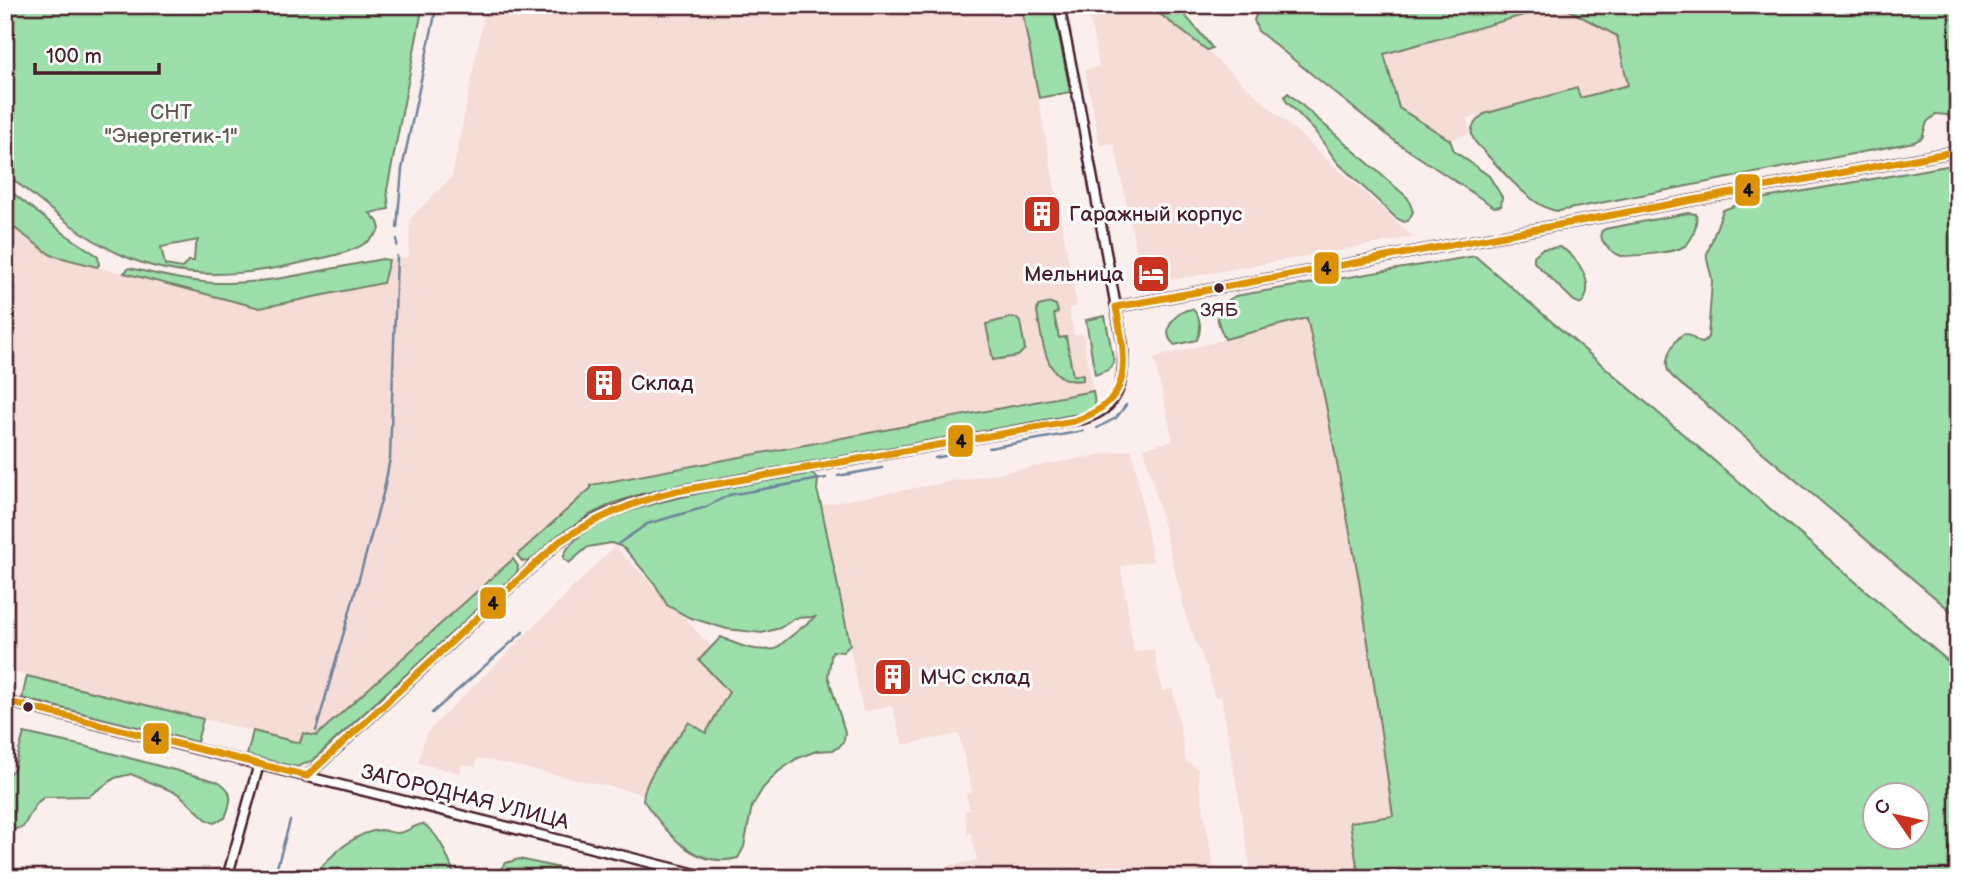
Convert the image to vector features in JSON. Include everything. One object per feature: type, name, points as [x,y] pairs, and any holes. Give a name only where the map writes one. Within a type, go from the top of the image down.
[{"type":"street","points":[[307,776],[560,541],[617,508],[677,492],[1073,421],[1099,414],[1116,396],[1123,370],[1123,346],[1059,5]]},
{"type":"street","points":[[1116,307],[1958,151]]},
{"type":"street","name":"ЗАГОРОДНАЯ УЛИЦА","points":[[5,701],[712,878]]},
{"type":"street","points":[[227,878],[259,764]]},
{"type":"shaded area","points":[[486,5],[1021,5],[1077,306],[1069,308],[1070,316],[1074,335],[1083,334],[1093,391],[591,485],[591,488],[316,736],[303,734],[300,743],[5,670],[5,221],[51,255],[260,308],[382,283],[389,260],[409,257],[410,219],[452,177]]},
{"type":"shaded area","points":[[1087,5],[1157,5],[1174,24],[1173,27],[1181,28],[1414,237],[1143,285],[1114,143],[1100,145],[1085,70],[1099,66]]},
{"type":"shaded area","points":[[1560,5],[1617,36],[1629,85],[1580,98],[1577,88],[1467,119],[1470,133],[1450,140],[1399,108],[1384,54]]},
{"type":"shaded area","points":[[1306,318],[1325,400],[1359,580],[1393,816],[1350,823],[1359,878],[1252,878],[1221,696],[1214,697],[1208,670],[1188,624],[1144,448],[1173,441],[1154,358]]},
{"type":"shaded area","points":[[1132,449],[1153,561],[1121,566],[1134,652],[1154,649],[1162,691],[1173,689],[1186,761],[1197,768],[1215,878],[911,878],[910,874],[977,860],[964,811],[970,810],[966,794],[972,792],[959,734],[903,745],[892,706],[863,712],[821,505]]},
{"type":"shaded area","points":[[615,546],[712,647],[699,660],[729,692],[706,733],[689,722],[655,770],[643,794],[478,758],[475,767],[462,764],[460,773],[418,763],[426,733]]},
{"type":"green space","name":"СНТ \"Энергетик-1\"","points":[[5,5],[423,5],[387,190],[389,209],[370,213],[380,229],[366,243],[348,251],[286,266],[239,273],[169,270],[124,256],[92,239],[62,219],[5,173]],"holes":[[[198,240],[194,261],[188,261],[182,268],[165,265],[161,247]]]},
{"type":"green space","points":[[1021,5],[1053,5],[1070,92],[1039,98]]},
{"type":"green space","points":[[1148,5],[1175,5],[1212,48],[1207,50]]},
{"type":"green space","points":[[1264,5],[1560,5],[1384,54],[1399,108],[1450,140],[1454,151],[1489,176],[1502,197],[1501,206],[1494,207],[1396,142],[1258,31],[1254,20]]},
{"type":"green space","points":[[1560,5],[1958,5],[1958,132],[1951,134],[1950,119],[1947,115],[1936,114],[1927,122],[1922,138],[1914,142],[1559,211],[1549,209],[1537,203],[1515,184],[1476,143],[1472,131],[1474,124],[1484,114],[1577,88],[1580,98],[1628,85],[1617,36]]},
{"type":"green space","points":[[1288,93],[1408,198],[1413,212],[1408,221],[1396,218],[1338,163],[1314,130],[1286,101],[1285,96]]},
{"type":"green space","points":[[1958,164],[1958,617],[1679,383],[1670,374],[1667,364],[1672,347],[1683,334],[1703,343],[1708,337],[1712,282],[1707,254],[1723,210],[1748,201]]},
{"type":"green space","points":[[5,187],[98,256],[99,265],[97,267],[51,255],[5,221]]},
{"type":"green space","points":[[1688,213],[1696,214],[1693,234],[1685,246],[1676,250],[1621,256],[1607,247],[1602,240],[1601,232],[1605,229]]},
{"type":"green space","points":[[1560,247],[1579,264],[1586,280],[1587,289],[1581,304],[1574,301],[1534,262],[1534,256],[1542,249]]},
{"type":"green space","points":[[1475,256],[1956,668],[1958,854],[1953,878],[1359,878],[1350,822],[1393,816],[1359,580],[1307,318],[1225,339],[1218,314],[1222,305],[1235,296]]},
{"type":"green space","points":[[389,260],[383,283],[260,308],[124,273],[129,268],[203,282],[248,282]]},
{"type":"green space","points":[[1051,303],[1056,305],[1058,312],[1054,314],[1059,338],[1066,337],[1073,376],[1083,374],[1083,380],[1070,380],[1060,376],[1047,358],[1037,311],[1038,306]]},
{"type":"green space","points":[[1192,309],[1200,323],[1197,340],[1175,345],[1168,334],[1171,323],[1180,313]]},
{"type":"green space","points":[[1105,316],[1114,363],[1108,370],[1095,375],[1086,320]]},
{"type":"green space","points":[[1016,318],[1020,322],[1025,349],[1018,356],[993,360],[986,324]]},
{"type":"green space","points":[[1093,391],[1096,411],[1084,415],[641,494],[589,515],[528,562],[522,561],[517,555],[591,488],[591,485]]},
{"type":"green space","points":[[813,474],[818,479],[817,490],[850,645],[843,652],[832,651],[828,676],[845,732],[844,740],[833,750],[816,751],[796,759],[778,772],[763,788],[752,806],[744,847],[738,858],[708,858],[682,845],[661,824],[643,800],[654,770],[689,722],[706,733],[729,692],[699,660],[721,637],[748,648],[775,649],[815,617],[795,618],[780,628],[762,633],[727,629],[688,617],[667,605],[655,584],[620,546],[611,543],[588,547],[569,563],[564,559],[564,555],[579,537],[604,522],[637,509],[713,490]]},
{"type":"green space","points":[[513,559],[518,566],[517,573],[313,760],[297,767],[247,755],[253,731],[300,743],[303,733],[316,736]]},
{"type":"green space","points":[[27,676],[203,719],[197,742],[22,698]]},
{"type":"green space","points":[[24,733],[219,782],[230,794],[225,818],[214,823],[207,820],[179,794],[131,774],[115,778],[89,796],[44,797],[36,804],[23,827],[5,832],[5,777],[14,769]]},
{"type":"green space","points":[[423,824],[435,834],[456,878],[312,878],[334,854],[360,835],[380,830],[401,833]]},
{"type":"green space","points":[[519,859],[605,878],[492,878],[506,863]]},
{"type":"waterway","points":[[397,228],[402,169],[437,5]]},
{"type":"waterway","points":[[397,239],[397,246]]},
{"type":"waterway","points":[[316,731],[384,490],[390,458],[397,256]]},
{"type":"waterway","points":[[1097,428],[1116,418],[1126,405]]},
{"type":"waterway","points":[[989,448],[1083,431]]},
{"type":"waterway","points":[[935,458],[969,451]]},
{"type":"waterway","points":[[838,476],[882,468]]},
{"type":"waterway","points":[[618,544],[647,524],[706,507],[729,495],[826,478]]},
{"type":"waterway","points":[[432,713],[523,632]]},
{"type":"waterway","points":[[274,878],[290,821]]},
{"type":"transit line","name":"4","points":[[1116,307],[1958,151]]},
{"type":"transit line","name":"4","points":[[307,776],[560,541],[602,517],[677,491],[1074,421],[1094,413],[1108,402],[1117,390],[1122,376],[1122,344],[1116,307]]},
{"type":"transit line","name":"4","points":[[5,701],[307,776]]},
{"type":"place","name":"Гаражный корпус","points":[[1042,214]]},
{"type":"place","name":"Мельница","points":[[1151,274]]},
{"type":"place","name":"ЗЯБ","points":[[1219,288]]},
{"type":"place","name":"Склад","points":[[604,383]]},
{"type":"place","name":"МЧС склад","points":[[893,677]]}]
